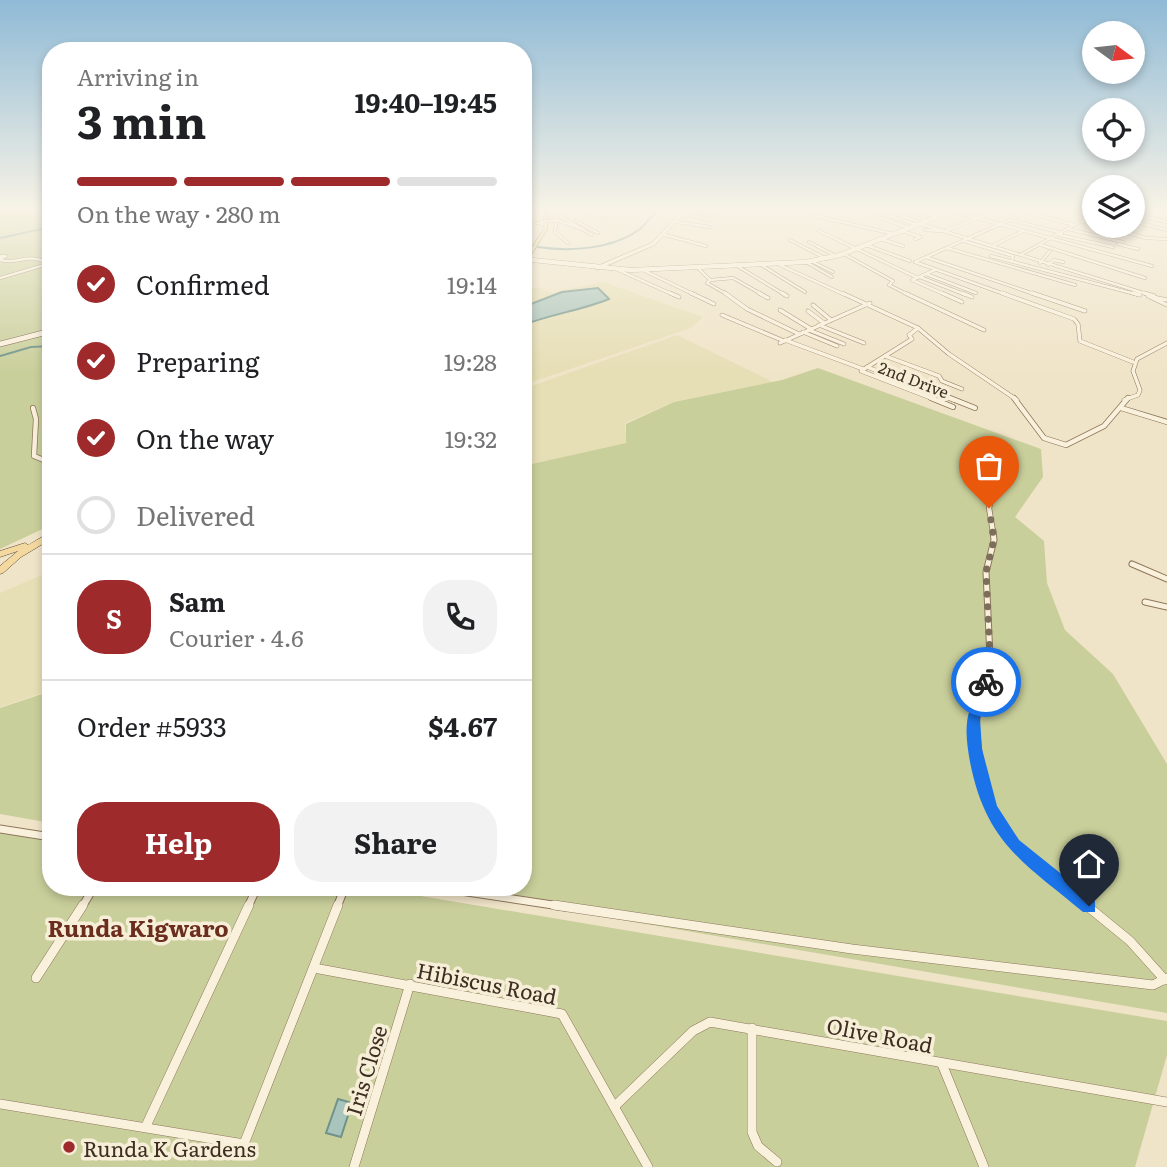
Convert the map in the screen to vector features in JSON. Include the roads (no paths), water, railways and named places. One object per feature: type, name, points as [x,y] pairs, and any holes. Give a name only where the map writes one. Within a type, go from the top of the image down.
[{"type":"main road","points":[[569,264],[643,270],[785,264]]},
{"type":"main road","points":[[0,344],[42,334]]},
{"type":"main road","points":[[0,570],[3,556],[42,537]]},
{"type":"street","points":[[597,268],[606,264]]},
{"type":"street","points":[[811,264],[832,274],[818,264]]},
{"type":"street","points":[[863,264],[894,282],[889,285],[984,330]]},
{"type":"street","points":[[892,264],[919,278],[972,297]]},
{"type":"street","points":[[921,264],[1073,318],[1078,324],[1080,341],[1133,362]]},
{"type":"street","points":[[948,264],[1085,311]]},
{"type":"street","points":[[1004,264],[1075,285]]},
{"type":"street","points":[[1055,267],[1060,264]]},
{"type":"street","points":[[1104,264],[1145,278]]},
{"type":"street","points":[[1146,264],[1152,266]]},
{"type":"street","points":[[0,278],[42,265]]},
{"type":"street","points":[[780,265],[870,303],[918,328],[949,354],[1018,401],[1044,438],[1051,442],[1071,444],[1104,426],[1121,408],[1124,400],[1140,393],[1133,375],[1133,362],[1138,356],[1167,343]]},
{"type":"street","points":[[1028,265],[1166,303]]},
{"type":"street","points":[[1048,265],[1154,296],[1166,303]]},
{"type":"street","points":[[763,266],[805,292]]},
{"type":"street","points":[[738,267],[787,296]]},
{"type":"street","points":[[616,269],[679,297]]},
{"type":"street","points":[[699,269],[710,280],[708,283],[744,304],[747,309],[837,346]]},
{"type":"street","points":[[643,270],[714,304]]},
{"type":"street","points":[[935,270],[912,280],[962,302]]},
{"type":"street","points":[[926,274],[976,293]]},
{"type":"street","points":[[710,280],[733,278],[768,298]]},
{"type":"street","points":[[1148,296],[1154,296]]},
{"type":"street","points":[[783,341],[870,303]]},
{"type":"street","points":[[1155,308],[1166,303]]},
{"type":"street","points":[[813,305],[831,320]]},
{"type":"street","points":[[780,310],[810,330],[844,344]]},
{"type":"street","points":[[808,311],[822,324],[864,343]]},
{"type":"street","points":[[722,315],[783,341],[975,408]]},
{"type":"street","name":"2nd Drive","points":[[918,328],[909,335],[912,339],[861,371],[953,407]]},
{"type":"street","points":[[885,356],[937,376],[942,381],[962,389]]},
{"type":"street","points":[[33,408],[36,419],[34,456],[42,459]]},
{"type":"street","points":[[1121,408],[1167,422]]},
{"type":"street","points":[[495,896],[852,949],[1153,985],[1166,979],[1130,941],[1014,845],[991,810],[983,788],[973,719],[990,657],[986,572],[994,540],[989,508],[992,497]]},
{"type":"street","points":[[1132,564],[1167,579]]},
{"type":"street","points":[[1145,603],[1167,607]]},
{"type":"street","points":[[0,829],[42,836]]},
{"type":"street","points":[[36,978],[88,896]]},
{"type":"street","points":[[146,1126],[253,896]]},
{"type":"street","points":[[0,1104],[48,1114],[146,1126],[244,1144],[342,896]]},
{"type":"street","name":"Hibiscus Road","points":[[314,968],[562,1014],[616,1105],[648,1167]]},
{"type":"street","name":"Iris Close","points":[[354,1167],[410,984]]},
{"type":"street","name":"Olive Road","points":[[616,1105],[702,1025],[719,1023],[1167,1102]]},
{"type":"street","points":[[752,1028],[751,1132],[758,1146],[777,1162]]},
{"type":"street","points":[[942,1064],[984,1167]]},
{"type":"water","points":[[598,288],[609,299],[532,322],[532,304],[562,292]]},
{"type":"water","points":[[338,1099],[352,1103],[341,1137],[326,1133]]},
{"type":"waterway","points":[[0,356],[42,346]]},
{"type":"place","name":"Runda K Gardens","points":[[69,1147]]},
{"type":"district","name":"Runda Kigwaro","points":[[138,927]]}]
